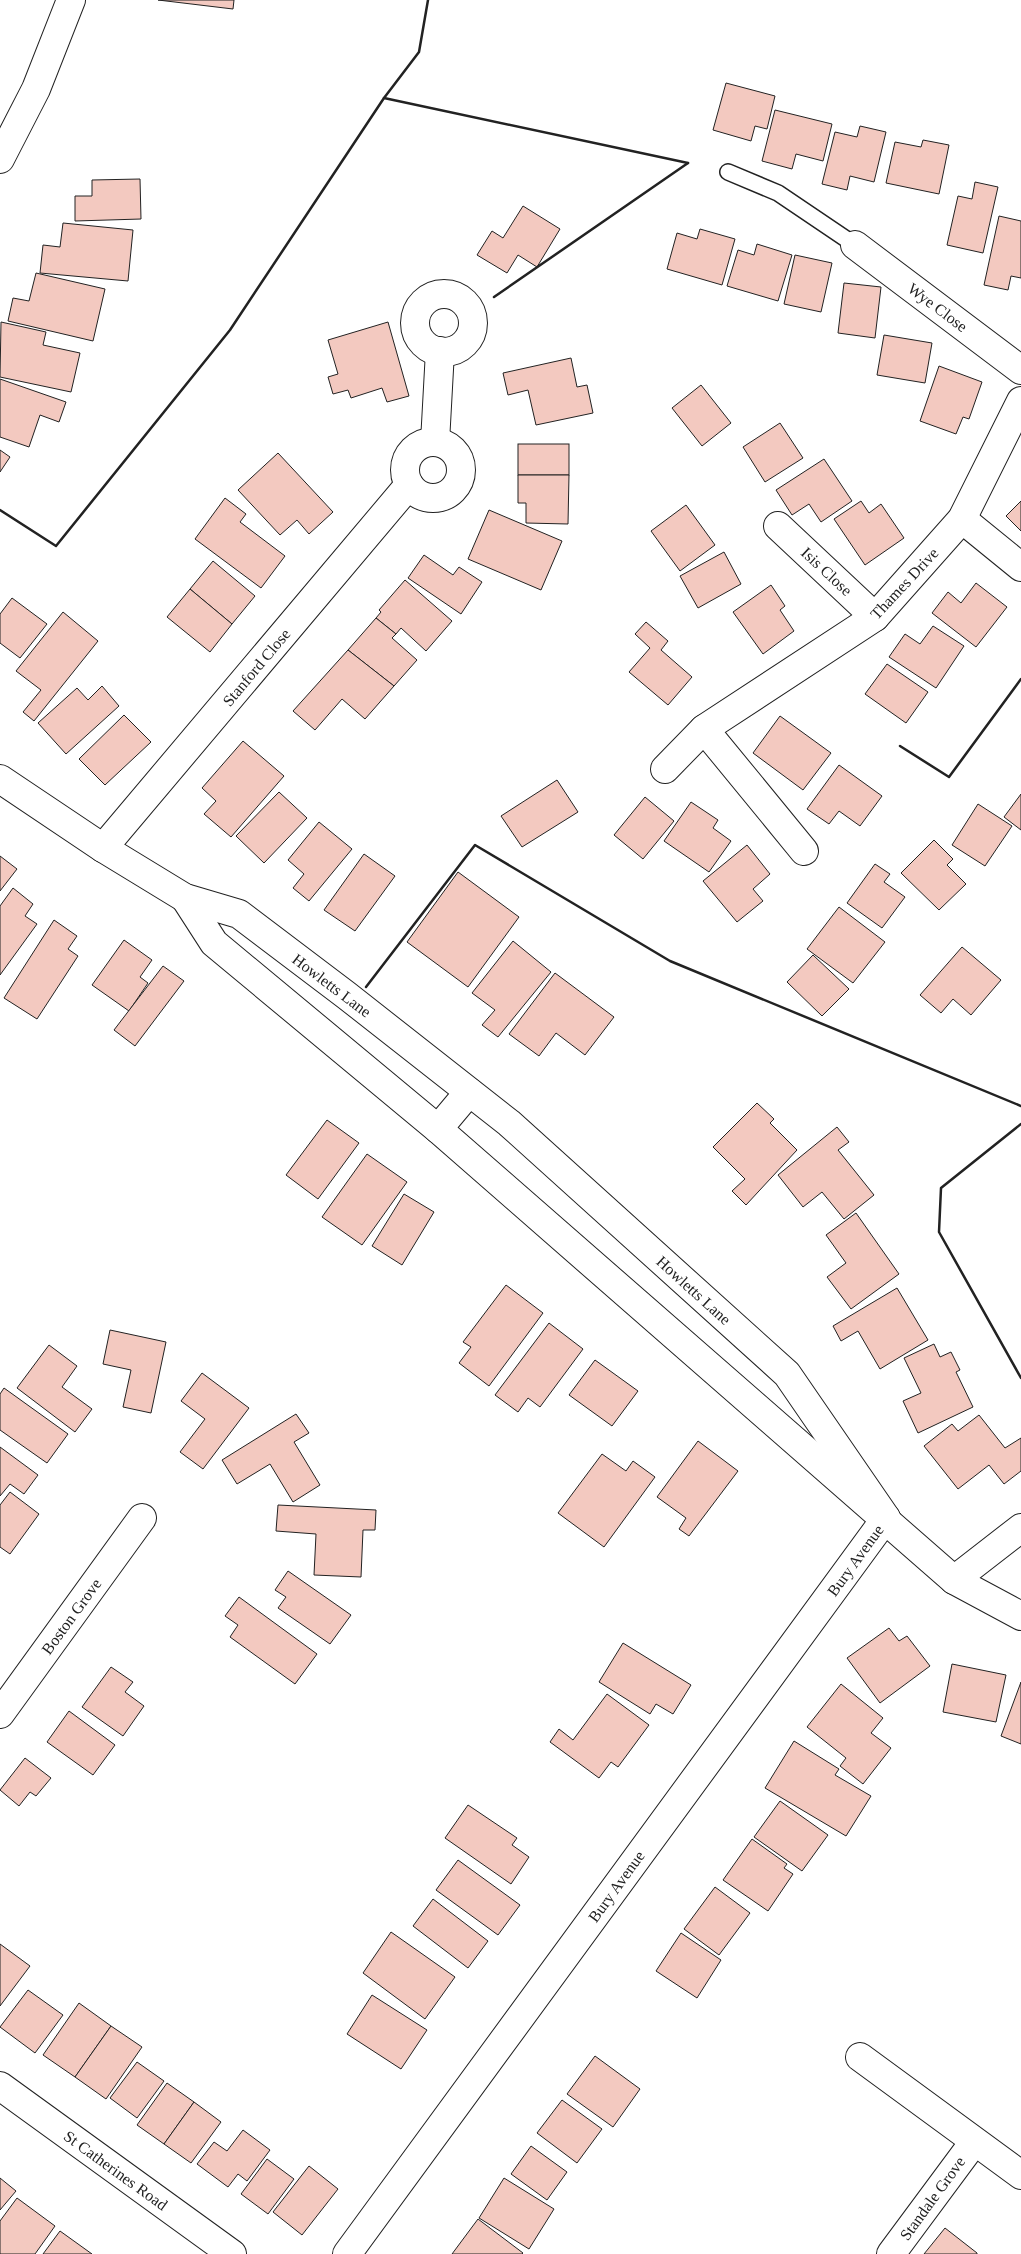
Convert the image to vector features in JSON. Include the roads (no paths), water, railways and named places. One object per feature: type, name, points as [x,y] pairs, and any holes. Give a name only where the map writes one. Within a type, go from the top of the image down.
[{"type":"street","points":[[0,159],[36,90],[71,0]]},
{"type":"street","name":"Wye Close","points":[[855,245],[1021,370]]},
{"type":"street","points":[[434,442],[440,352]]},
{"type":"street","name":"Thames Drive","points":[[666,768],[704,729],[875,617],[962,519],[1021,400]]},
{"type":"street","points":[[426,442],[434,442],[452,449],[458,456],[461,465],[457,484],[443,496],[434,498],[416,492],[409,486],[404,468],[411,452],[426,442]]},
{"type":"street","name":"Stanford Close","points":[[103,848],[409,486]]},
{"type":"street","points":[[962,519],[1021,567]]},
{"type":"street","name":"Isis Close","points":[[778,526],[875,617]]},
{"type":"street","points":[[704,729],[804,851]]},
{"type":"street","name":"Howletts Lane","points":[[0,779],[103,848],[185,898],[238,914],[346,994],[509,1123],[787,1374],[886,1518]]},
{"type":"street","name":"Howletts Lane","points":[[185,898],[214,943],[438,1129],[886,1518],[954,1580],[1021,1616]]},
{"type":"street","points":[[438,1129],[469,1092]]},
{"type":"street","name":"Boston Grove","points":[[0,1714],[142,1518]]},
{"type":"street","name":"Bury Avenue","points":[[346,2254],[886,1518]]},
{"type":"street","points":[[954,1580],[1021,1528]]},
{"type":"street","points":[[860,2057],[1021,2176]]},
{"type":"street","name":"St Catherines Road","points":[[0,2086],[232,2254]]},
{"type":"street","name":"Standale Grove","points":[[891,2254],[974,2142]]},
{"type":"lane","points":[[728,172],[778,192],[855,245]]}]
